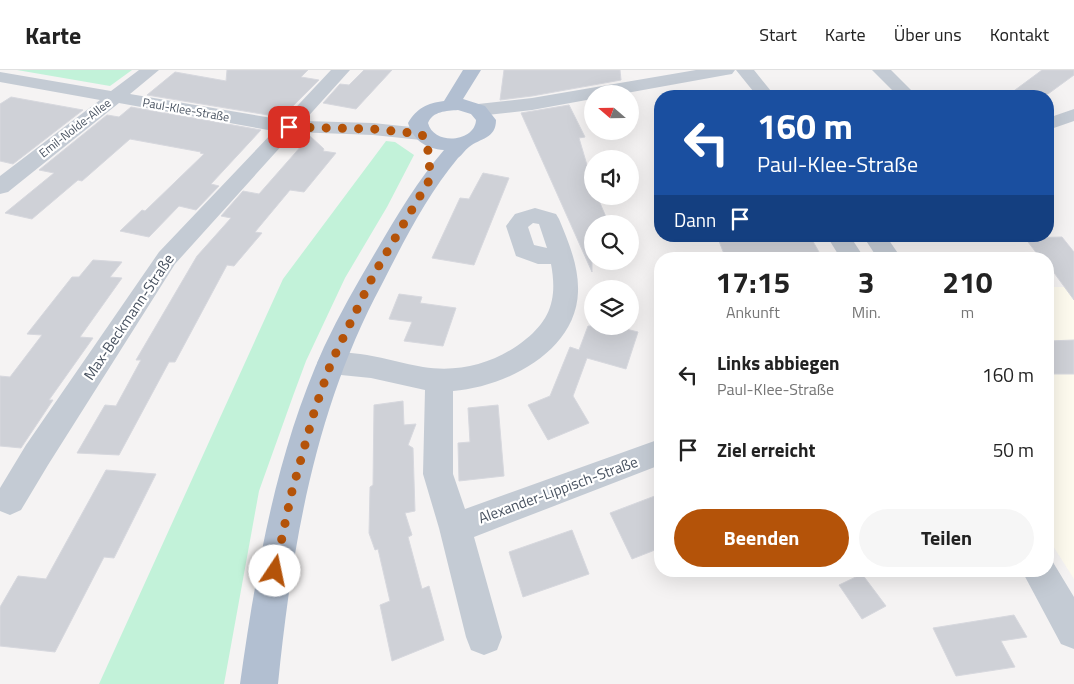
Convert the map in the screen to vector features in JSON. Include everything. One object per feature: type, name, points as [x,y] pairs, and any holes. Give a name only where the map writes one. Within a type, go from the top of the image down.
[{"type":"main road","points":[[450,105],[470,73]]},
{"type":"main road","points":[[259,684],[268,609],[291,495],[313,416],[331,363],[374,274],[430,179],[446,158],[462,143],[481,133],[472,95],[470,73]]},
{"type":"main road","points":[[430,179],[429,155],[423,136],[417,126],[419,120],[431,110],[450,105],[478,114]]},
{"type":"main road","points":[[423,136],[445,144],[462,143]]},
{"type":"street","name":"Emil-Nolde-Allee","points":[[0,187],[150,70]]},
{"type":"street","name":"Max-Beckmann-Straße","points":[[10,500],[37,454],[167,258],[340,70]]},
{"type":"street","points":[[478,114],[532,104],[649,76],[726,70]]},
{"type":"street","points":[[745,70],[761,90]]},
{"type":"street","points":[[881,70],[902,90]]},
{"type":"street","name":"Paul-Klee-Straße","points":[[0,77],[289,127],[373,129],[423,136]]},
{"type":"street","name":"Paul-Klee-Straße","points":[[373,129],[424,114]]},
{"type":"street","points":[[1054,122],[1074,115]]},
{"type":"street","points":[[331,363],[375,368],[438,380],[469,379],[492,372],[523,358],[541,343],[556,323],[564,305],[565,281],[561,255]]},
{"type":"street","points":[[438,380],[440,402],[438,474],[455,528],[484,637]]},
{"type":"street","name":"Alexander-Lippisch-Straße","points":[[455,528],[654,454]]},
{"type":"street","points":[[1042,577],[1074,632]]},
{"type":"shaded area","points":[[1054,287],[1074,287],[1074,579],[1054,547]]},
{"type":"green space","points":[[17,70],[132,70],[110,86]]},
{"type":"green space","points":[[386,141],[395,142],[414,155],[387,207],[345,278],[306,361],[293,396],[259,491],[224,684],[99,684],[283,279]]},
{"type":"building","points":[[227,70],[308,70],[301,77],[319,80],[288,111],[280,110],[274,116],[147,95],[175,72],[226,81]]},
{"type":"building","points":[[364,70],[392,70],[356,109],[323,103],[340,84],[349,85]]},
{"type":"building","points":[[504,70],[620,70],[621,80],[500,100]]},
{"type":"building","points":[[1042,70],[1074,70],[1074,75],[1053,90],[1015,90]]},
{"type":"building","points":[[11,97],[83,110],[13,164],[0,161],[0,104]]},
{"type":"building","points":[[569,105],[584,135],[584,137],[579,138],[584,155],[584,205],[601,205],[605,215],[584,215],[584,254],[521,113]]},
{"type":"building","points":[[131,107],[261,130],[211,184],[219,186],[196,210],[179,206],[149,237],[120,231],[142,210],[145,211],[204,154],[201,152],[130,139],[82,181],[78,180],[32,219],[5,213],[54,173],[39,170],[107,115],[119,117]]},
{"type":"building","points":[[310,136],[324,149],[323,151],[336,153],[304,192],[290,190],[255,232],[262,233],[234,266],[227,265],[175,362],[169,362],[119,455],[77,453],[105,405],[116,406],[141,360],[136,360],[197,256],[231,218],[221,216],[243,191],[259,194]]},
{"type":"building","points":[[483,173],[509,178],[474,265],[432,258],[460,198],[469,199]]},
{"type":"building","points":[[1054,237],[1062,237],[1074,252],[1074,300],[1054,273],[1054,252],[1036,252],[1028,242],[1054,242]]},
{"type":"building","points":[[719,242],[813,242],[819,252],[723,252]]},
{"type":"building","points":[[93,260],[122,262],[110,277],[122,278],[80,337],[93,338],[49,400],[53,400],[21,448],[0,446],[0,376],[10,377],[42,335],[27,334],[72,277],[79,277]]},
{"type":"building","points":[[399,294],[422,297],[420,303],[456,308],[443,346],[404,341],[412,322],[389,319]]},
{"type":"building","points":[[585,335],[637,335],[626,369],[587,358],[573,396],[589,423],[548,440],[528,405],[550,396],[570,347],[579,350]]},
{"type":"building","points":[[1074,340],[1074,374],[1054,374],[1054,341]]},
{"type":"building","points":[[403,401],[404,425],[416,424],[408,445],[413,448],[415,511],[405,513],[412,535],[408,537],[422,589],[429,586],[444,640],[392,661],[380,605],[390,601],[378,549],[375,550],[369,533],[370,487],[373,485],[374,405]]},
{"type":"building","points":[[498,405],[504,476],[459,481],[458,443],[470,442],[468,408]]},
{"type":"building","points":[[106,470],[156,474],[114,558],[104,557],[55,652],[0,646],[0,607],[18,576],[46,579]]},
{"type":"building","points":[[654,496],[654,550],[632,559],[610,513]]},
{"type":"building","points":[[572,530],[589,574],[523,597],[509,552]]},
{"type":"building","points":[[856,577],[864,577],[886,606],[862,619],[839,585]]},
{"type":"building","points":[[1014,615],[1027,637],[1001,641],[1015,667],[956,676],[933,628]]},
{"type":"route","points":[[275,571],[291,495],[315,409],[331,363],[374,274],[430,179],[429,155],[425,138],[421,134],[373,129],[289,127]]}]
